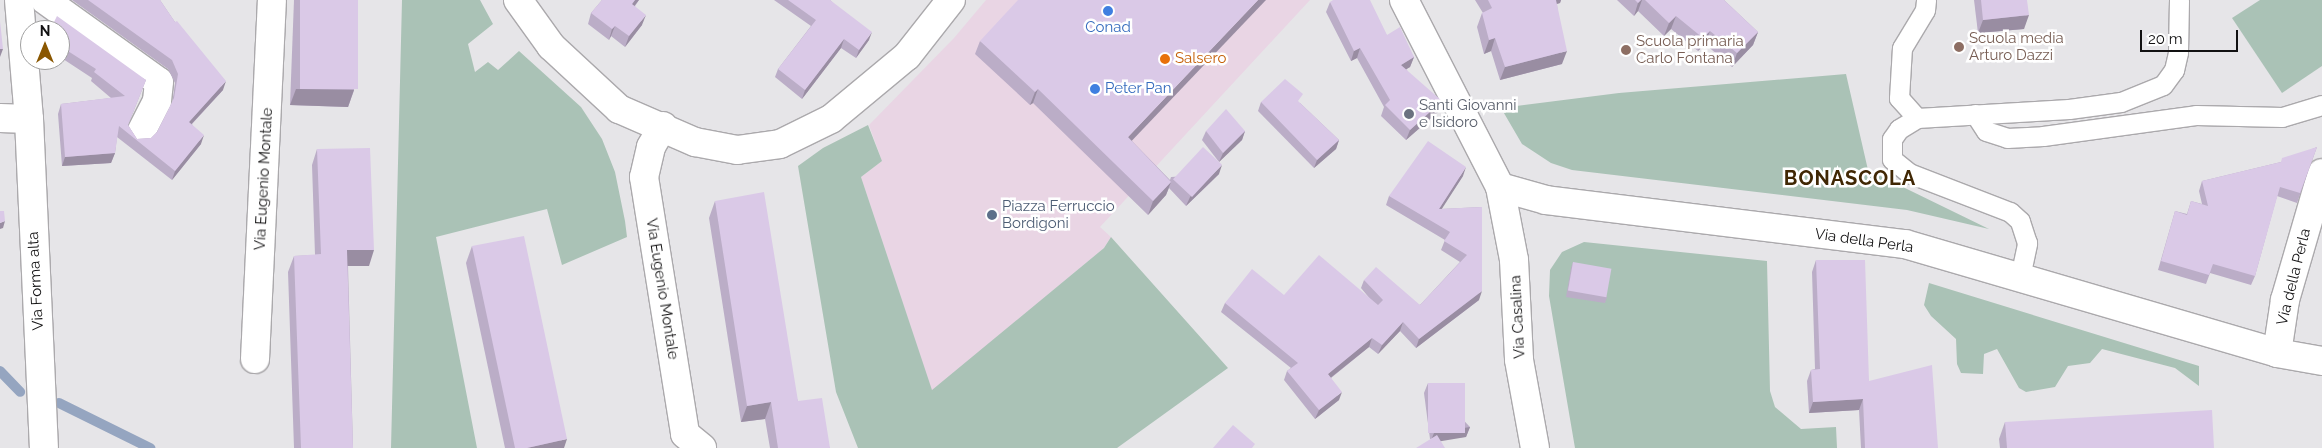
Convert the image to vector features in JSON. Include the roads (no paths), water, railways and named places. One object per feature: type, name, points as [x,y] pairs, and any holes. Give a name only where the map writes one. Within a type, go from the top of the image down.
[{"type":"street","name":"Via Forma alta","points":[[18,0],[29,119],[42,446]]},
{"type":"street","points":[[44,0],[159,82],[157,101],[140,134]]},
{"type":"street","name":"Via Eugenio Montale","points":[[255,359],[272,0]]},
{"type":"street","points":[[518,0],[551,46],[620,110],[663,126],[695,142],[737,150],[780,144],[831,119],[870,89],[907,56],[952,0]]},
{"type":"street","name":"Via Casalina","points":[[1404,0],[1500,187],[1514,260],[1520,360],[1535,448]]},
{"type":"street","points":[[0,118],[29,119]]},
{"type":"street","name":"Via Eugenio Montale","points":[[663,126],[651,147],[644,177],[685,434],[702,448]]},
{"type":"street","name":"Via della Perla","points":[[2277,353],[2285,300],[2322,173]]},
{"type":"street","name":"Via della Perla","points":[[1500,187],[1546,200],[1905,244],[2277,353],[2322,361]]},
{"type":"lane","points":[[1917,118],[1899,98],[1902,48],[1925,10],[1926,0]]},
{"type":"lane","points":[[2020,277],[2027,243],[2020,221],[2010,212],[1909,173],[1892,159],[1892,139],[1899,129],[1917,118],[2069,110],[2121,102],[2163,85],[2174,70],[2178,52],[2179,0]]},
{"type":"lane","points":[[1975,114],[1986,131],[2007,138],[2043,136],[2196,115],[2282,116],[2322,106]]},
{"type":"waterway","points":[[0,371],[20,392]]},
{"type":"waterway","points":[[59,403],[150,448]]},
{"type":"place","name":"Conad","points":[[1108,11]]},
{"type":"place","name":"Scuola media Arturo Dazzi","points":[[1959,47]]},
{"type":"place","name":"Scuola primaria Carlo Fontana","points":[[1626,50]]},
{"type":"place","name":"Salsero","points":[[1165,59]]},
{"type":"place","name":"Peter Pan","points":[[1095,89]]},
{"type":"place","name":"Santi Giovanni e Isidoro","points":[[1409,114]]},
{"type":"place","name":"Piazza Ferruccio Bordigoni","points":[[992,215]]},
{"type":"district","name":"BONASCOLA","points":[[1850,178]]}]
